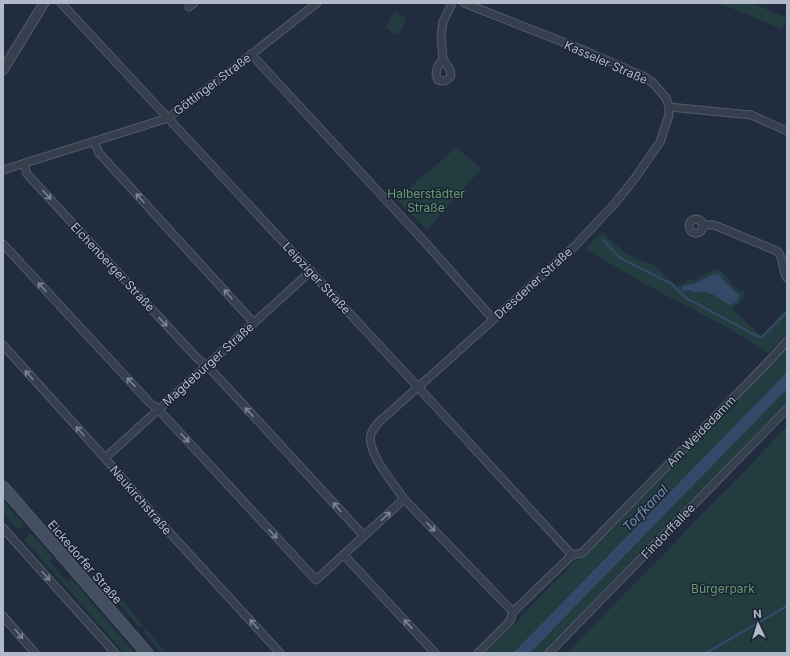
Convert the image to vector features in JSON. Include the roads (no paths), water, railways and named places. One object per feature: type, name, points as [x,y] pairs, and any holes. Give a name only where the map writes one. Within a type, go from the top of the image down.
[{"type":"main road","name":"Eickedorfer Straße","points":[[3,487],[147,653]]},
{"type":"street","points":[[3,70],[44,3]]},
{"type":"street","name":"Leipziger Straße","points":[[61,3],[311,271],[572,555]]},
{"type":"street","name":"Göttinger Straße","points":[[3,170],[168,118],[317,3]]},
{"type":"street","points":[[443,59],[441,36],[444,22],[452,3]]},
{"type":"street","name":"Kasseler Straße","points":[[464,3],[644,76],[653,83],[666,98],[669,107]]},
{"type":"street","points":[[251,54],[423,240],[493,319]]},
{"type":"street","points":[[669,107],[750,115],[787,130]]},
{"type":"street","name":"Dresdener Straße","points":[[404,499],[373,450],[371,434],[374,428],[576,245],[616,202],[660,142],[670,115],[669,107]]},
{"type":"street","points":[[94,141],[99,152],[254,323]]},
{"type":"street","name":"Eichenberger Straße","points":[[24,164],[27,174],[190,351],[219,378],[364,536]]},
{"type":"street","points":[[702,225],[714,225],[777,251],[781,255],[783,270],[787,278]]},
{"type":"street","points":[[3,244],[316,580],[404,499],[514,612]]},
{"type":"street","name":"Magdeburger Straße","points":[[105,458],[311,271]]},
{"type":"street","name":"Am Weidedamm","points":[[478,653],[510,620],[514,612],[572,555],[582,553],[787,341]]},
{"type":"street","name":"Neukirchstraße","points":[[3,346],[105,458],[158,520],[280,653]]},
{"type":"street","name":"Findorffallee","points":[[549,653],[787,409]]},
{"type":"street","points":[[3,528],[115,653]]},
{"type":"street","points":[[3,541],[10,535]]},
{"type":"street","points":[[344,555],[435,653]]},
{"type":"street","points":[[3,616],[35,653]]},
{"type":"water","points":[[716,274],[719,275],[734,291],[740,295],[737,302],[730,305],[710,293],[696,293],[689,290],[682,290],[682,287],[688,284],[696,283]]},
{"type":"water","points":[[787,372],[787,389],[530,653],[513,653]]},
{"type":"waterway","points":[[603,240],[620,258],[672,284],[686,298],[761,338],[787,312]]},
{"type":"waterway","points":[[706,653],[787,606]]},
{"type":"park label","name":"Halberstädter Straße","points":[[426,200]]},
{"type":"park label","name":"Bürgerpark","points":[[723,588]]},
{"type":"water label","name":"Torfkanal","points":[[645,508]]}]
